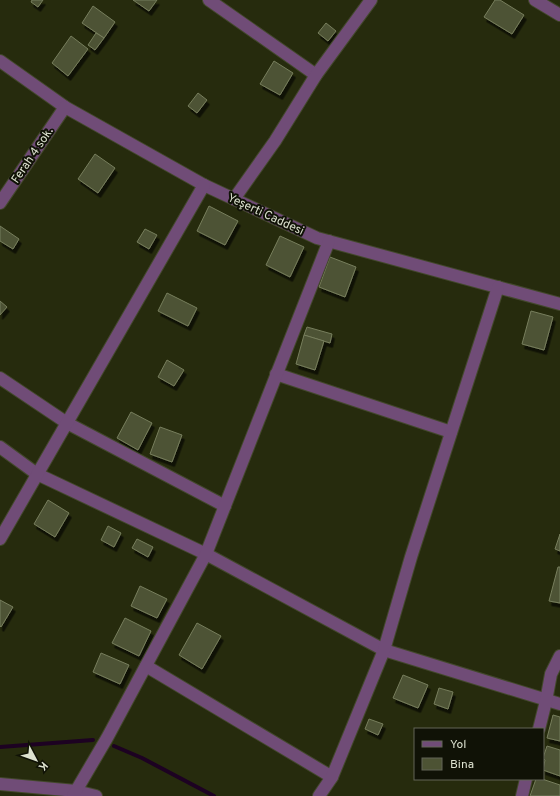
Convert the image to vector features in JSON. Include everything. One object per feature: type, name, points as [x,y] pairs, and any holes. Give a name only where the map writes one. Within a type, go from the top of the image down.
[{"type":"street","points":[[209,0],[316,75]]},
{"type":"street","points":[[234,199],[275,141],[316,75],[371,0]]},
{"type":"street","points":[[535,0],[560,15]]},
{"type":"street","name":"Yeşerti Caddesi","points":[[0,61],[65,106],[204,185],[317,238],[560,304]]},
{"type":"street","name":"Ferah 4 sok.","points":[[0,203],[65,106]]},
{"type":"street","points":[[0,539],[204,185]]},
{"type":"street","points":[[74,794],[146,666],[206,554],[329,241]]},
{"type":"street","points":[[319,796],[332,776],[384,650],[411,557],[498,287]]},
{"type":"street","points":[[276,374],[451,432]]},
{"type":"street","points":[[0,378],[67,423],[225,506]]},
{"type":"street","points":[[0,447],[37,474],[206,554],[384,650],[546,701],[560,704]]},
{"type":"street","points":[[539,728],[551,674],[560,656]]},
{"type":"street","points":[[146,666],[332,776]]},
{"type":"street","points":[[522,796],[526,780]]},
{"type":"street","points":[[0,784],[96,796]]},
{"type":"building","points":[[32,0],[43,0],[38,7],[31,2]]},
{"type":"building","points":[[133,0],[157,0],[149,11]]},
{"type":"building","points":[[495,0],[500,0],[524,15],[512,34],[484,17]]},
{"type":"building","points":[[93,6],[115,22],[104,38],[82,23]]},
{"type":"building","points":[[326,23],[336,31],[328,41],[318,33]]},
{"type":"building","points":[[96,33],[104,38],[95,50],[88,45]]},
{"type":"building","points":[[71,36],[88,49],[68,76],[52,63]]},
{"type":"building","points":[[274,61],[293,73],[280,95],[260,84]]},
{"type":"building","points":[[198,93],[207,100],[197,113],[188,106]]},
{"type":"building","points":[[95,154],[115,168],[98,193],[78,179]]},
{"type":"building","points":[[209,206],[238,221],[225,245],[197,231]]},
{"type":"building","points":[[0,226],[19,239],[13,249],[0,241]]},
{"type":"building","points":[[145,229],[157,235],[149,249],[137,242]]},
{"type":"building","points":[[280,236],[304,247],[290,277],[266,265]]},
{"type":"building","points":[[330,257],[356,267],[345,297],[319,287]]},
{"type":"building","points":[[167,293],[197,308],[188,326],[158,311]]},
{"type":"building","points":[[0,301],[7,307],[0,315]]},
{"type":"building","points":[[531,311],[553,317],[544,350],[522,344]]},
{"type":"building","points":[[307,327],[332,334],[330,343],[304,335]]},
{"type":"building","points":[[304,335],[324,341],[315,370],[296,364]]},
{"type":"building","points":[[167,360],[184,370],[174,386],[158,377]]},
{"type":"building","points":[[131,412],[152,423],[138,450],[117,438]]},
{"type":"building","points":[[160,427],[182,435],[172,462],[150,454]]},
{"type":"building","points":[[48,500],[69,513],[55,537],[34,524]]},
{"type":"building","points":[[108,526],[121,533],[114,547],[101,540]]},
{"type":"building","points":[[560,534],[560,551],[555,549]]},
{"type":"building","points":[[137,539],[153,547],[148,557],[132,548]]},
{"type":"building","points":[[558,567],[560,567],[560,603],[549,601]]},
{"type":"building","points":[[140,586],[167,599],[157,618],[131,606]]},
{"type":"building","points":[[0,600],[13,607],[1,627],[0,626]]},
{"type":"building","points":[[125,618],[151,631],[139,656],[112,643]]},
{"type":"building","points":[[197,623],[221,636],[202,669],[179,655]]},
{"type":"building","points":[[101,653],[129,665],[120,684],[93,672]]},
{"type":"building","points":[[403,675],[428,685],[418,708],[393,698]]},
{"type":"building","points":[[439,688],[453,692],[448,709],[434,704]]},
{"type":"building","points":[[553,715],[560,717],[560,741],[547,738]]},
{"type":"building","points":[[369,719],[383,724],[378,735],[365,729]]},
{"type":"building","points":[[547,746],[560,750],[560,776],[544,770],[544,755]]},
{"type":"building","points":[[536,780],[544,780],[560,785],[560,796],[530,796]]},
{"type":"waterway","points":[[0,747],[93,740]]},
{"type":"waterway","points":[[114,746],[142,758],[214,796]]}]
